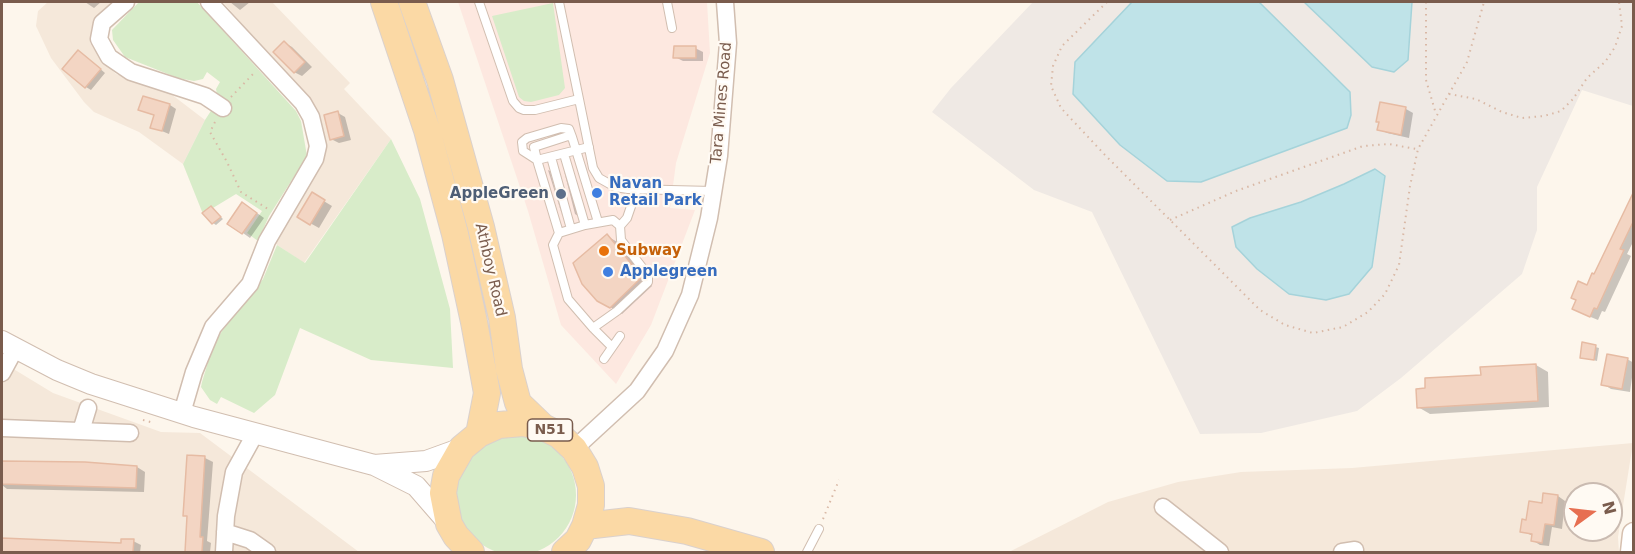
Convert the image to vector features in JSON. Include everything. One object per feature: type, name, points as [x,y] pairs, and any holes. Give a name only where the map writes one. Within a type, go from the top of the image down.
[{"type":"main road","name":"Athboy Road","points":[[384,2],[427,130],[454,234],[487,393],[471,441],[446,476],[443,493],[449,524]]},
{"type":"main road","name":"Athboy Road","points":[[412,2],[440,80],[481,227],[502,318],[509,369],[518,402],[543,427]]},
{"type":"main road","name":"N51","points":[[471,441],[499,425],[523,423],[543,427],[559,435],[574,449],[585,467],[591,486],[591,505],[578,540],[566,552]]},
{"type":"main road","name":"N51","points":[[591,486],[603,501],[628,521]]},
{"type":"main road","name":"N51","points":[[585,526],[628,521],[687,531],[761,552]]},
{"type":"main road","points":[[449,524],[456,536],[471,552]]},
{"type":"main road","points":[[1632,552],[1634,534]]},
{"type":"street","points":[[126,2],[102,24],[99,39],[109,57],[131,72],[205,96],[223,108]]},
{"type":"street","points":[[177,411],[204,344],[223,314],[250,284],[267,241],[315,159],[318,146],[311,117],[303,104],[209,2]]},
{"type":"street","name":"Tara Mines Road","points":[[574,449],[637,391],[665,351],[690,295],[709,218],[724,114],[728,43],[725,2]]},
{"type":"street","points":[[2,373],[8,345],[91,384],[255,434],[374,465],[416,486],[449,524]]},
{"type":"street","points":[[81,431],[88,408]]},
{"type":"street","points":[[2,428],[130,433]]},
{"type":"street","points":[[224,552],[234,472],[255,434]]},
{"type":"street","points":[[374,465],[426,460],[471,441]]},
{"type":"street","points":[[1163,507],[1220,552]]},
{"type":"street","points":[[225,532],[250,540],[267,552]]},
{"type":"lane","points":[[479,2],[513,101],[519,108],[535,110],[579,99]]},
{"type":"lane","points":[[559,2],[593,168],[599,178],[615,187],[713,191]]},
{"type":"lane","points":[[667,2],[672,28]]},
{"type":"lane","points":[[589,147],[576,150],[564,154],[537,160],[524,151],[522,142],[527,138],[561,128],[569,129],[572,137],[576,150],[598,222]]},
{"type":"lane","points":[[560,233],[534,147],[568,136],[572,137]]},
{"type":"lane","points":[[564,154],[585,225]]},
{"type":"lane","points":[[550,157],[571,230]]},
{"type":"lane","points":[[593,328],[617,311],[648,282],[648,275],[621,240],[620,226],[627,218],[637,189]]},
{"type":"lane","points":[[612,347],[568,299],[553,245],[560,233],[585,225],[613,220],[620,226]]},
{"type":"lane","points":[[604,359],[620,336]]},
{"type":"lane","points":[[807,552],[819,528]]},
{"type":"path","points":[[1107,2],[1062,46],[1053,66],[1051,86],[1061,108],[1260,310],[1285,325],[1313,333],[1343,327],[1368,312],[1384,294],[1399,265],[1410,186],[1418,149],[1467,62],[1484,2]]},
{"type":"path","points":[[1426,2],[1426,80],[1436,114]]},
{"type":"path","points":[[1448,94],[1476,99],[1502,112],[1522,118],[1544,116],[1561,111],[1574,99],[1587,78],[1605,62],[1615,46],[1622,26],[1619,2]]},
{"type":"path","points":[[264,62],[225,103],[210,132],[242,192],[279,218]]},
{"type":"path","points":[[1170,220],[1236,191],[1363,146],[1389,144],[1418,149]]},
{"type":"path","points":[[819,528],[839,480]]},
{"type":"shaded area","points":[[48,2],[113,2],[92,26],[90,43],[101,59],[116,74],[171,94],[205,120],[183,164],[139,132],[94,112],[84,102],[51,58],[36,26],[38,11]]},
{"type":"shaded area","points":[[223,2],[272,2],[350,83],[344,89],[391,139],[304,263],[277,245],[275,241],[316,169],[315,109]]},
{"type":"shaded area","name":"Navan Retail Park","points":[[458,2],[707,2],[710,53],[676,163],[670,208],[695,210],[651,325],[616,384],[561,325],[528,211]]},
{"type":"shaded area","points":[[1033,2],[1633,2],[1633,106],[1582,90],[1537,187],[1537,230],[1522,274],[1401,378],[1357,411],[1261,433],[1200,434],[1092,212],[1034,190],[932,112],[951,88]]},
{"type":"shaded area","points":[[2,362],[53,393],[161,432],[200,433],[359,552],[2,552]]},
{"type":"shaded area","points":[[1633,443],[1623,506],[1623,482],[1563,482],[1563,542],[1618,542],[1619,552],[1009,552],[1108,502],[1178,482],[1241,472],[1352,468]]},
{"type":"green space","points":[[139,2],[197,2],[296,111],[301,121],[307,156],[269,216],[258,241],[247,233],[262,211],[236,194],[203,214],[183,164],[205,120],[218,100],[216,89],[220,82],[207,72],[203,79],[194,81],[178,78],[125,57],[113,40],[112,30]]},
{"type":"green space","points":[[553,3],[565,88],[559,95],[531,102],[524,101],[519,97],[492,16]]},
{"type":"green space","points":[[391,139],[420,199],[450,309],[453,368],[371,360],[300,328],[275,395],[254,413],[221,397],[217,404],[210,400],[201,387],[213,346],[263,279],[277,245],[305,263]]},
{"type":"green space","points":[[516,435],[539,440],[558,453],[571,472],[576,495],[571,518],[558,537],[539,550],[516,555],[493,550],[474,537],[461,518],[456,495],[461,472],[474,453],[493,440]]},
{"type":"water","points":[[1132,2],[1259,2],[1350,92],[1351,115],[1347,128],[1201,182],[1167,181],[1120,145],[1073,94],[1075,62]]},
{"type":"water","points":[[1304,2],[1412,2],[1408,60],[1394,72],[1372,67]]},
{"type":"water","points":[[1375,169],[1385,176],[1372,267],[1349,294],[1326,300],[1289,294],[1257,269],[1236,247],[1232,227],[1250,218],[1301,202]]},
{"type":"building","points":[[284,41],[305,62],[294,73],[273,52]]},
{"type":"building","points":[[674,46],[696,46],[696,58],[673,58]]},
{"type":"building","points":[[78,50],[101,69],[85,88],[62,69]]},
{"type":"building","points":[[143,96],[170,104],[162,131],[150,128],[154,115],[138,110]]},
{"type":"building","points":[[1380,102],[1406,107],[1401,135],[1377,130],[1379,122],[1376,122]]},
{"type":"building","points":[[338,111],[344,136],[330,140],[324,115]]},
{"type":"building","points":[[1634,191],[1634,220],[1620,249],[1624,250],[1597,309],[1594,308],[1590,317],[1572,309],[1576,300],[1571,298],[1578,281],[1587,285],[1592,273],[1594,274]]},
{"type":"building","points":[[312,192],[325,200],[310,225],[297,217]]},
{"type":"building","points":[[242,202],[257,213],[242,234],[227,224]]},
{"type":"building","points":[[211,206],[221,217],[212,224],[202,213]]},
{"type":"building","name":"Applegreen","points":[[607,234],[642,277],[610,308],[597,301],[582,284],[573,263]]},
{"type":"building","points":[[1582,342],[1596,345],[1594,360],[1580,358]]},
{"type":"building","points":[[1607,354],[1628,358],[1622,389],[1601,385]]},
{"type":"building","points":[[1536,364],[1538,401],[1417,408],[1416,389],[1425,388],[1425,378],[1481,375],[1480,367]]},
{"type":"building","points":[[187,455],[205,456],[200,537],[203,537],[202,552],[185,552],[187,516],[183,516]]},
{"type":"building","points":[[2,461],[85,462],[137,466],[136,488],[2,484]]},
{"type":"building","points":[[1543,493],[1558,495],[1554,525],[1545,524],[1542,543],[1531,541],[1532,534],[1520,532],[1522,519],[1526,520],[1529,501],[1542,503]]},
{"type":"building","points":[[2,538],[121,543],[121,539],[134,539],[133,552],[2,552]]},
{"type":"place","name":"Navan Retail Park","points":[[597,193]]},
{"type":"place","name":"AppleGreen","points":[[561,194]]},
{"type":"place","name":"Subway","points":[[604,251]]},
{"type":"place","name":"Applegreen","points":[[608,272]]}]
